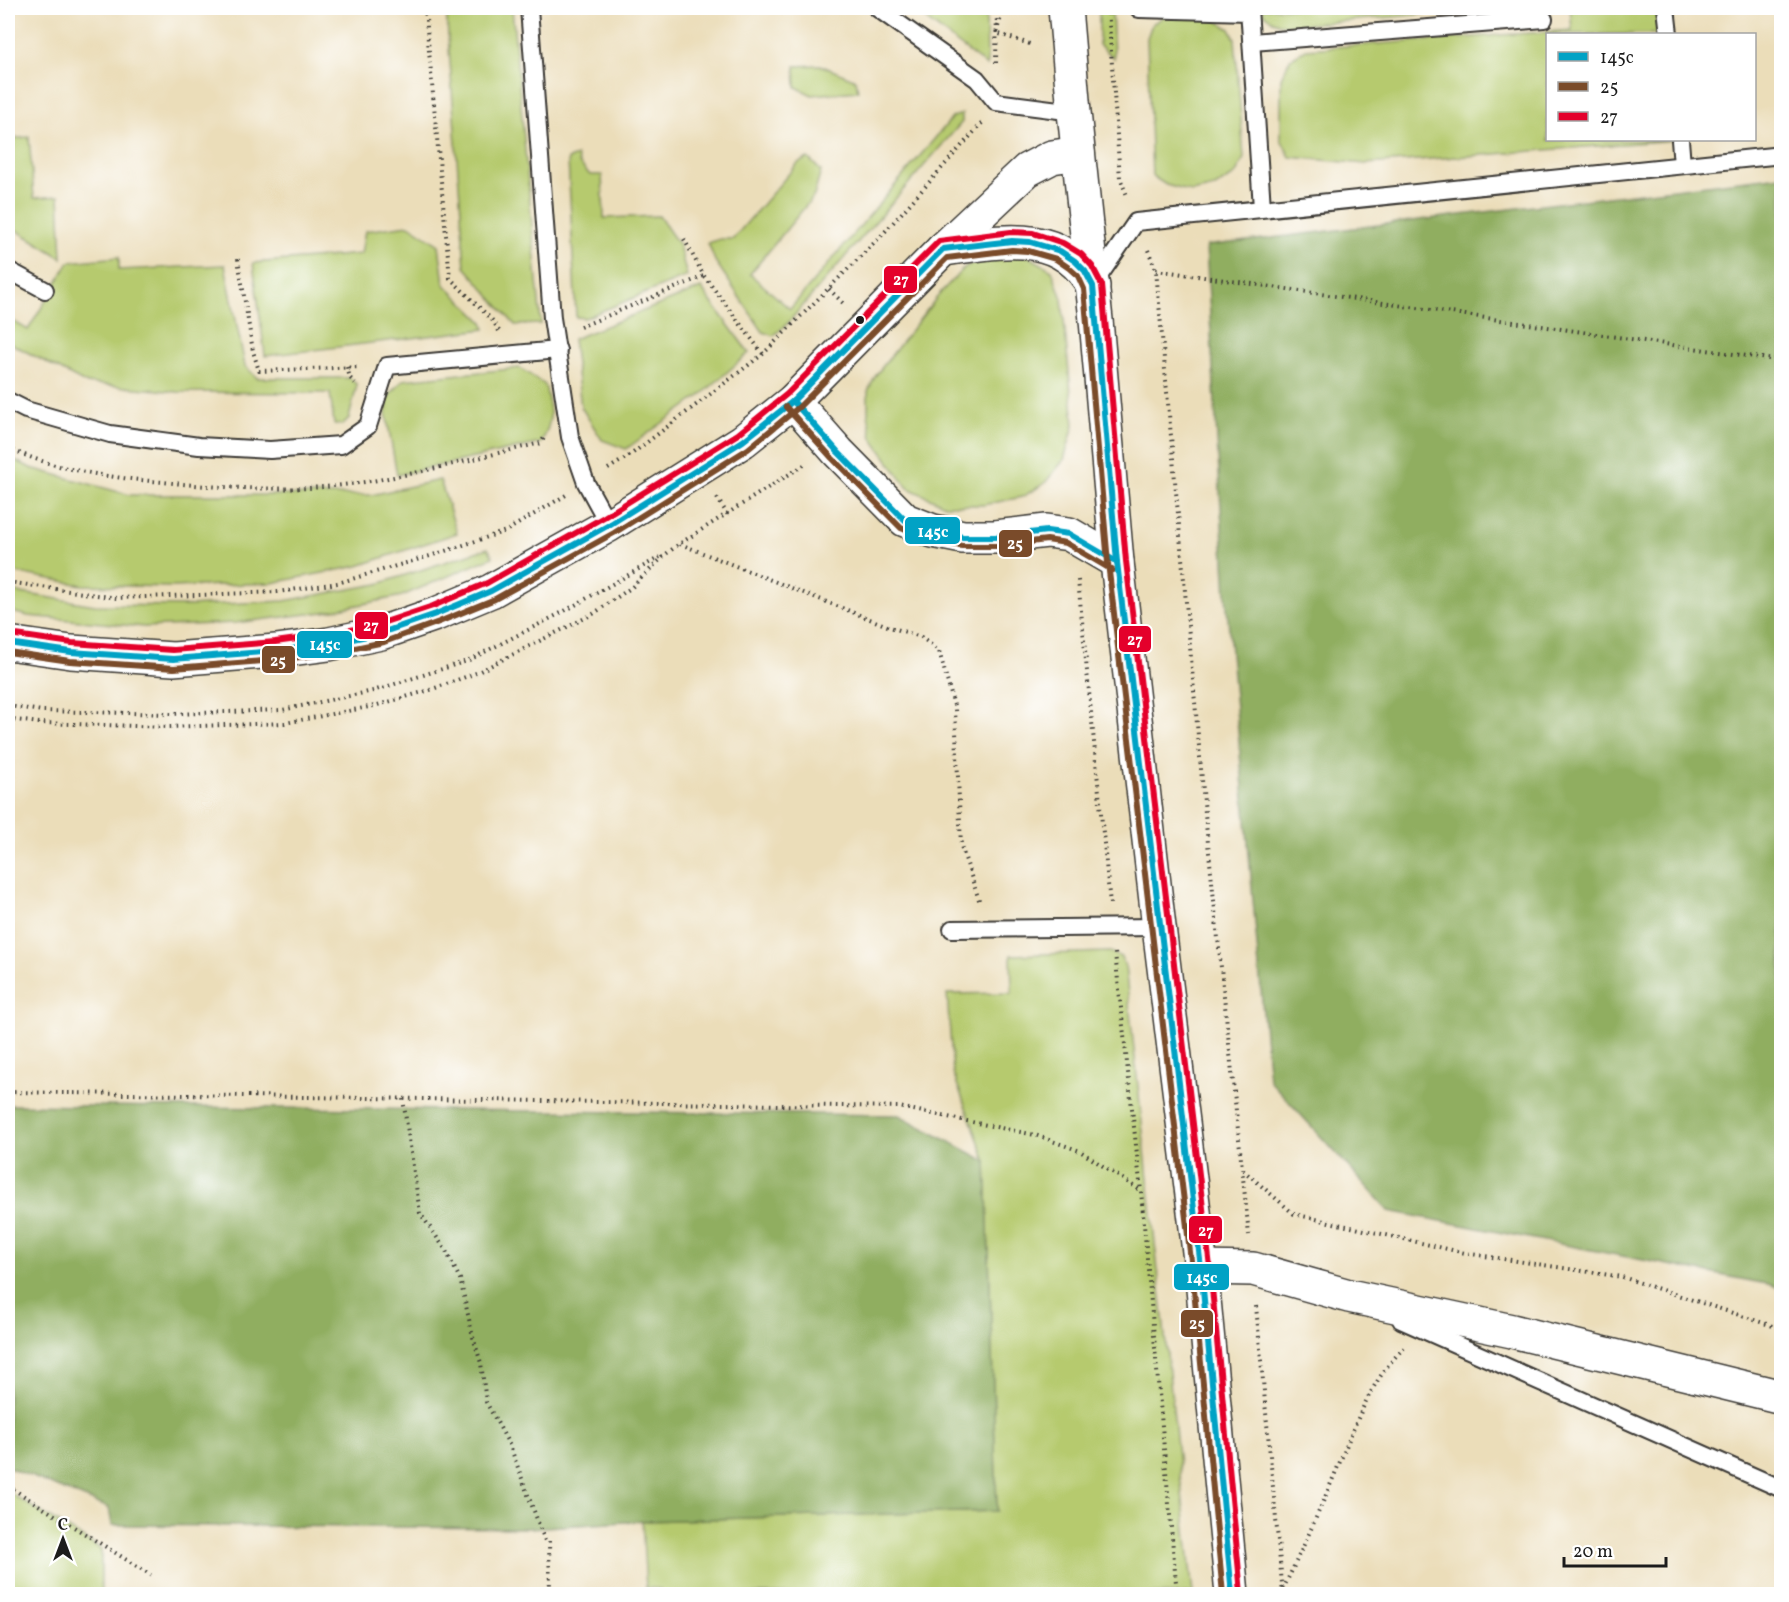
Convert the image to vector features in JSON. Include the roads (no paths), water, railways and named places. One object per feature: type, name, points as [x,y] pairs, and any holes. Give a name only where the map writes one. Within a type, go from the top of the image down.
[{"type":"main road","points":[[1065,8],[1118,562],[1159,927],[1201,1268],[1232,1594]]},
{"type":"main road","points":[[8,643],[71,652],[173,659],[276,651],[329,644],[381,633],[436,614],[491,591],[609,525],[743,441],[793,401],[943,249],[1027,170],[1052,157],[1078,153]]},
{"type":"main road","points":[[943,249],[1012,241],[1030,242],[1060,251],[1075,261],[1085,271],[1093,286]]},
{"type":"main road","points":[[793,401],[838,452],[905,520],[933,531],[963,537],[995,537],[1047,531],[1069,534],[1118,562]]},
{"type":"main road","points":[[1201,1268],[1253,1269],[1349,1296],[1512,1330],[1782,1397]]},
{"type":"lane","points":[[529,8],[552,318],[570,437],[586,483],[609,525]]},
{"type":"lane","points":[[878,8],[977,79],[996,102],[1074,112]]},
{"type":"lane","points":[[1138,8],[1249,10],[1262,208]]},
{"type":"lane","points":[[1666,8],[1669,33]]},
{"type":"lane","points":[[1251,42],[1544,19]]},
{"type":"lane","points":[[1680,141],[1682,165]]},
{"type":"lane","points":[[1093,286],[1136,222],[1782,155]]},
{"type":"lane","points":[[8,270],[45,290]]},
{"type":"lane","points":[[8,401],[26,410],[110,434],[199,446],[270,450],[340,445],[368,426],[387,366],[513,354],[557,344]]},
{"type":"lane","points":[[952,929],[1159,927]]},
{"type":"lane","points":[[1349,1296],[1782,1489]]}]
